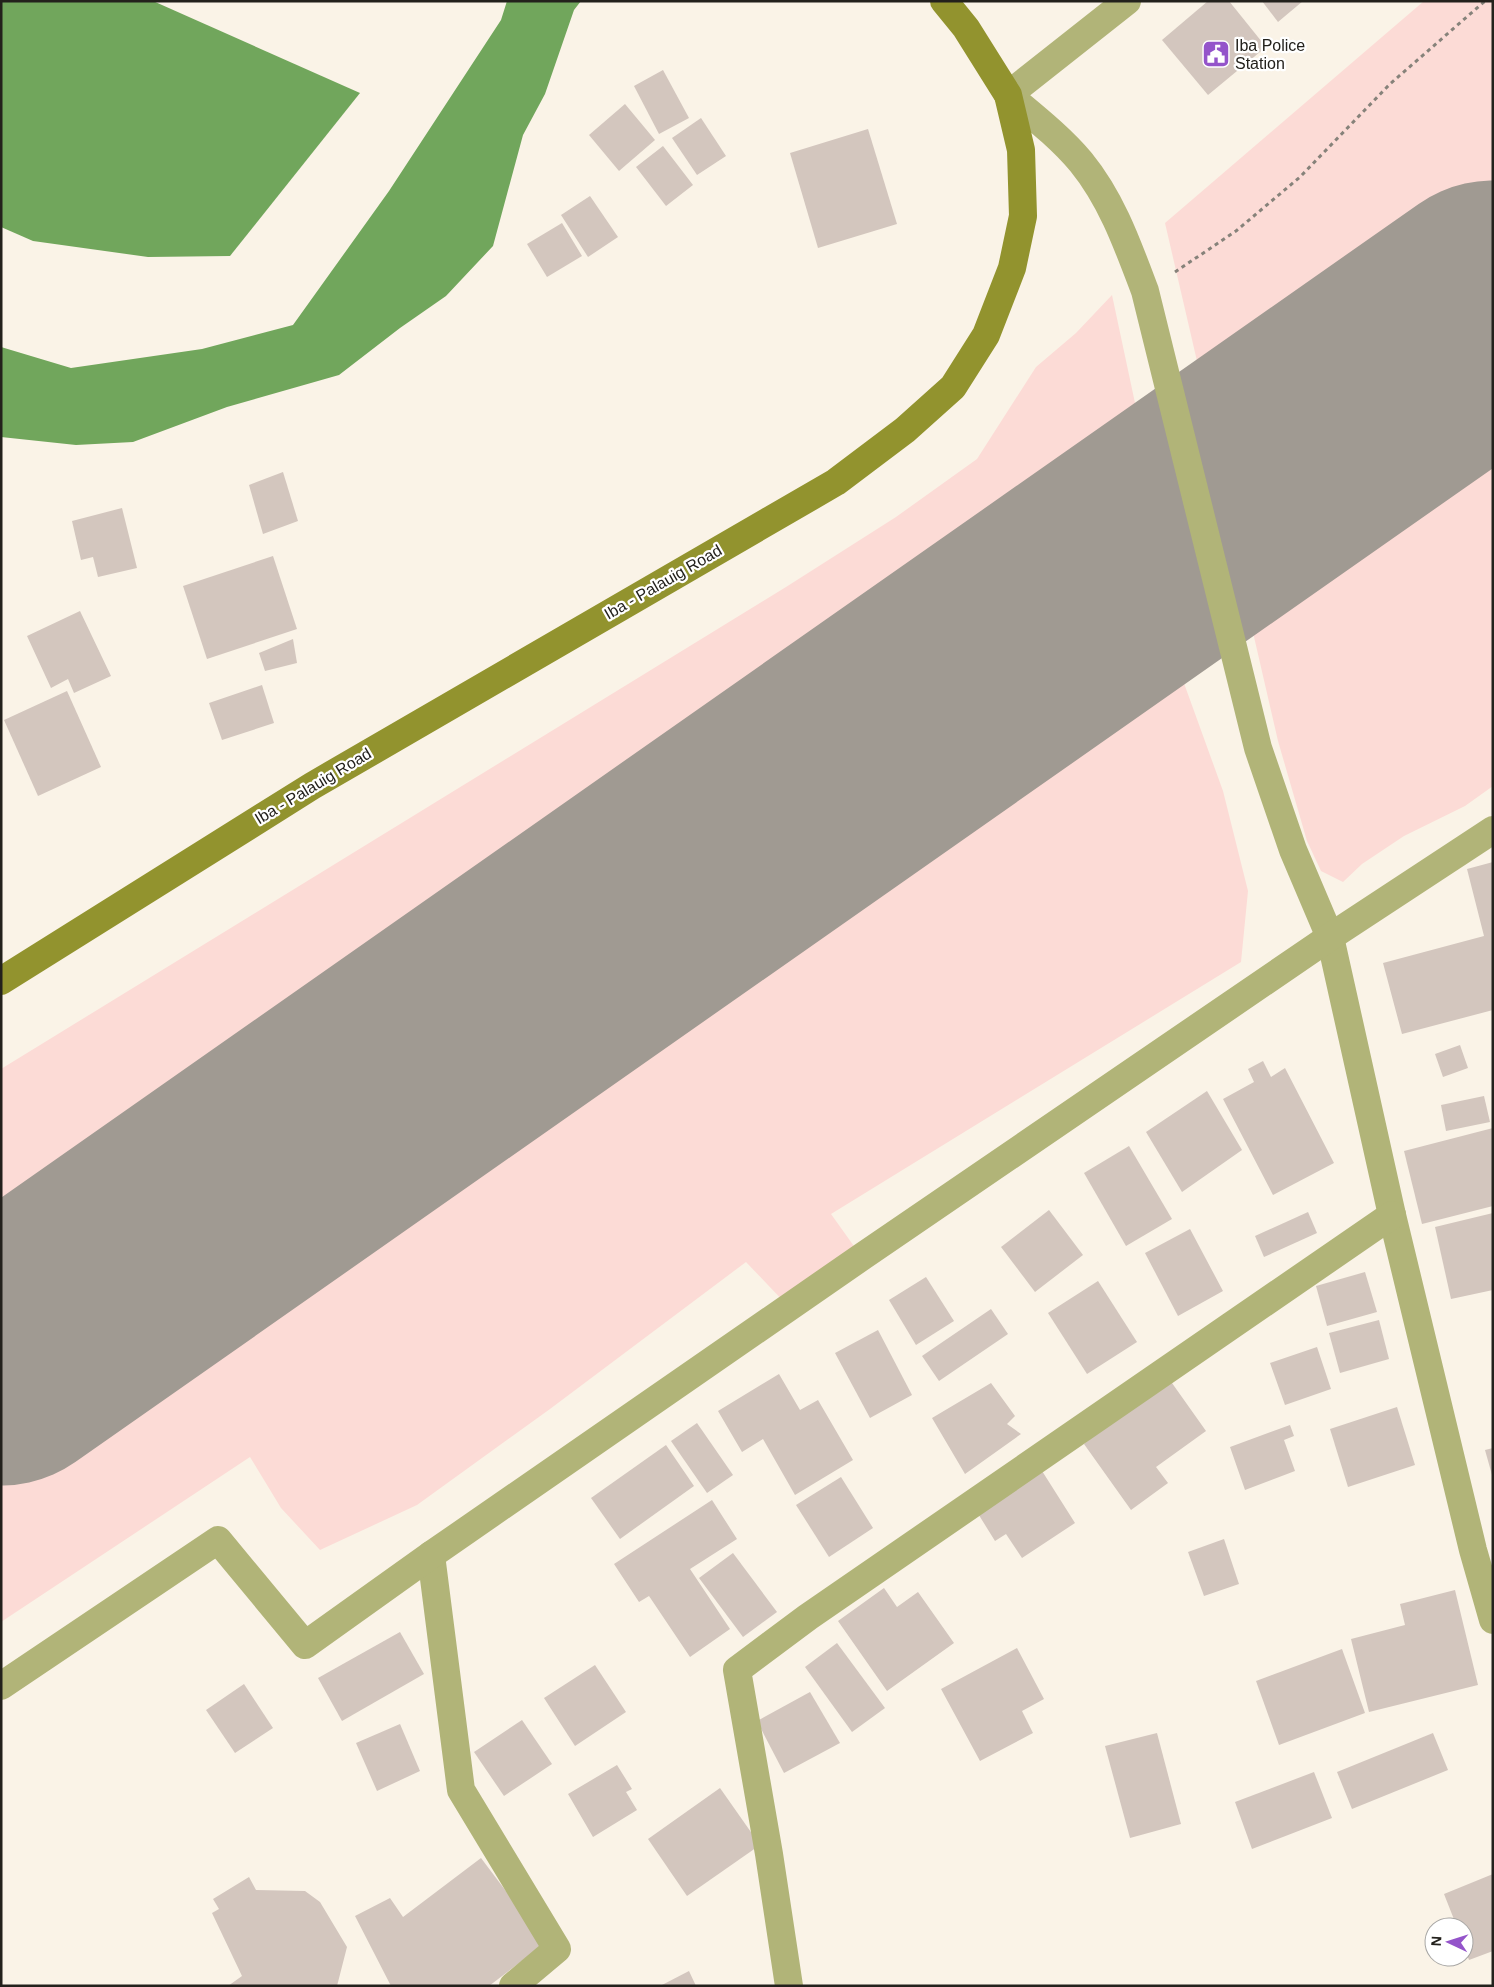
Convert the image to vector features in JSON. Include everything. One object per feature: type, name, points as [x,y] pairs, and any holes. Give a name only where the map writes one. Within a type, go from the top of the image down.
[{"type":"main road","name":"Iba - Palauig Road","points":[[1,982],[312,786],[836,482],[905,430],[953,387],[986,335],[1012,268],[1023,216],[1021,150],[1008,95],[966,28],[944,1]]},
{"type":"street","points":[[1127,1],[1008,95],[1056,137],[1080,162],[1106,197],[1128,245],[1145,291],[1258,748],[1293,850],[1330,937],[1392,1216],[1471,1540],[1493,1620]]},
{"type":"street","points":[[1,1686],[218,1540],[305,1644],[871,1251],[1330,937],[1493,830]]},
{"type":"street","points":[[789,1986],[769,1854],[737,1670],[808,1617],[1392,1216]]},
{"type":"street","points":[[431,1555],[462,1790],[557,1949],[513,1986]]},
{"type":"path","points":[[1145,291],[1236,232],[1300,177],[1390,84],[1485,1]]},
{"type":"shaded area","points":[[1,1],[153,1],[360,93],[230,256],[148,257],[33,241],[1,227]]},
{"type":"shaded area","points":[[507,1],[581,1],[574,10],[545,94],[523,135],[493,246],[446,296],[400,328],[339,375],[227,407],[133,442],[76,445],[1,437],[1,347],[71,368],[202,349],[293,325],[389,191],[501,20]]},
{"type":"shaded area","points":[[1424,1],[1493,1],[1493,250],[1216,443],[1165,223]]},
{"type":"shaded area","points":[[1112,295],[1148,464],[1,1268],[1,1069],[786,587],[896,517],[977,459],[1036,367],[1076,333]]},
{"type":"shaded area","points":[[1493,398],[1493,786],[1465,806],[1404,836],[1362,864],[1343,882],[1321,871],[1307,841],[1278,741],[1240,576]]},
{"type":"shaded area","points":[[1164,628],[1223,791],[1248,891],[1241,962],[831,1214],[861,1256],[788,1306],[746,1262],[550,1409],[417,1505],[320,1550],[281,1508],[250,1457],[1,1622],[1,1444]]},
{"type":"building","name":"Iba Police Station","points":[[1208,1],[1229,1],[1266,47],[1208,95],[1162,40]]},
{"type":"building","points":[[1262,1],[1303,1],[1278,22]]},
{"type":"building","points":[[663,70],[689,118],[659,134],[634,86]]},
{"type":"building","points":[[625,104],[655,140],[619,171],[589,135]]},
{"type":"building","points":[[701,118],[726,156],[697,175],[672,138]]},
{"type":"building","points":[[868,129],[897,224],[818,248],[790,153]]},
{"type":"building","points":[[663,146],[693,185],[666,206],[636,167]]},
{"type":"building","points":[[590,196],[618,237],[588,257],[561,215]]},
{"type":"building","points":[[562,223],[582,256],[547,277],[527,244]]},
{"type":"building","points":[[283,472],[298,521],[263,534],[249,485]]},
{"type":"building","points":[[122,508],[137,568],[98,577],[93,557],[81,560],[72,521]]},
{"type":"building","points":[[273,556],[297,629],[207,659],[183,586]]},
{"type":"building","points":[[80,611],[111,676],[74,693],[68,679],[51,688],[27,636]]},
{"type":"building","points":[[293,639],[297,663],[265,671],[259,653]]},
{"type":"building","points":[[262,685],[274,723],[222,740],[209,703]]},
{"type":"building","points":[[67,691],[101,767],[38,796],[4,720]]},
{"type":"building","points":[[1493,862],[1493,1010],[1402,1034],[1383,963],[1484,936],[1467,869]]},
{"type":"building","points":[[1460,1045],[1468,1068],[1443,1077],[1435,1054]]},
{"type":"building","points":[[1263,1061],[1271,1077],[1285,1068],[1334,1163],[1273,1195],[1223,1099],[1254,1082],[1248,1069]]},
{"type":"building","points":[[1207,1091],[1242,1150],[1182,1192],[1146,1132]]},
{"type":"building","points":[[1484,1096],[1490,1122],[1446,1131],[1441,1105]]},
{"type":"building","points":[[1493,1128],[1493,1206],[1422,1224],[1404,1151]]},
{"type":"building","points":[[1129,1146],[1172,1219],[1126,1246],[1084,1173]]},
{"type":"building","points":[[1049,1210],[1083,1255],[1035,1292],[1001,1247]]},
{"type":"building","points":[[1308,1212],[1317,1233],[1264,1257],[1255,1236]]},
{"type":"building","points":[[1493,1213],[1493,1290],[1451,1299],[1435,1227]]},
{"type":"building","points":[[1190,1229],[1223,1291],[1178,1316],[1145,1253]]},
{"type":"building","points":[[1365,1272],[1377,1312],[1327,1326],[1316,1286]]},
{"type":"building","points":[[926,1277],[954,1321],[916,1345],[889,1300]]},
{"type":"building","points":[[1098,1281],[1137,1342],[1087,1374],[1048,1313]]},
{"type":"building","points":[[991,1309],[1008,1334],[939,1381],[922,1356]]},
{"type":"building","points":[[1379,1320],[1389,1359],[1340,1373],[1329,1333]]},
{"type":"building","points":[[878,1330],[912,1395],[870,1418],[835,1353]]},
{"type":"building","points":[[1317,1347],[1331,1389],[1285,1405],[1270,1363]]},
{"type":"building","points":[[779,1374],[800,1410],[818,1400],[853,1460],[795,1495],[763,1439],[742,1452],[718,1411]]},
{"type":"building","points":[[1167,1376],[1206,1431],[1156,1467],[1168,1483],[1131,1510],[1084,1444]]},
{"type":"building","points":[[991,1383],[1015,1416],[1007,1424],[1021,1434],[965,1474],[932,1418]]},
{"type":"building","points":[[1397,1407],[1415,1465],[1348,1487],[1330,1429]]},
{"type":"building","points":[[697,1423],[733,1475],[707,1493],[671,1441]]},
{"type":"building","points":[[1290,1425],[1294,1436],[1284,1440],[1295,1471],[1245,1490],[1230,1447]]},
{"type":"building","points":[[666,1445],[694,1486],[620,1539],[591,1498]]},
{"type":"building","points":[[1493,1448],[1493,1474],[1492,1475],[1485,1450]]},
{"type":"building","points":[[1037,1463],[1075,1523],[1022,1558],[1006,1534],[995,1541],[977,1512]]},
{"type":"building","points":[[841,1477],[873,1528],[829,1557],[796,1505]]},
{"type":"building","points":[[712,1500],[737,1539],[690,1569],[730,1629],[690,1657],[649,1596],[639,1602],[614,1564]]},
{"type":"building","points":[[1224,1539],[1239,1584],[1204,1596],[1188,1552]]},
{"type":"building","points":[[733,1553],[777,1612],[743,1637],[699,1578]]},
{"type":"building","points":[[884,1588],[897,1607],[918,1592],[954,1643],[887,1691],[838,1621]]},
{"type":"building","points":[[1455,1590],[1478,1685],[1369,1712],[1351,1639],[1405,1625],[1400,1604]]},
{"type":"building","points":[[400,1632],[424,1674],[342,1721],[318,1678]]},
{"type":"building","points":[[837,1643],[885,1708],[852,1732],[805,1667]]},
{"type":"building","points":[[1017,1648],[1044,1699],[1022,1711],[1033,1733],[980,1761],[941,1689]]},
{"type":"building","points":[[1342,1649],[1365,1713],[1279,1745],[1256,1681]]},
{"type":"building","points":[[595,1665],[626,1712],[575,1746],[544,1698]]},
{"type":"building","points":[[244,1684],[273,1728],[235,1753],[206,1710]]},
{"type":"building","points":[[810,1692],[840,1743],[784,1773],[757,1721]]},
{"type":"building","points":[[522,1720],[552,1764],[504,1796],[474,1752]]},
{"type":"building","points":[[400,1724],[420,1771],[377,1791],[356,1743]]},
{"type":"building","points":[[1157,1733],[1181,1824],[1130,1838],[1105,1746]]},
{"type":"building","points":[[1433,1733],[1448,1770],[1352,1809],[1337,1772]]},
{"type":"building","points":[[617,1765],[632,1789],[626,1792],[637,1810],[593,1837],[568,1794]]},
{"type":"building","points":[[1314,1772],[1332,1818],[1252,1849],[1235,1802]]},
{"type":"building","points":[[720,1788],[760,1845],[687,1896],[648,1839]]},
{"type":"building","points":[[481,1858],[545,1943],[489,1986],[391,1986],[355,1916],[390,1898],[403,1917]]},
{"type":"building","points":[[1493,1874],[1493,1951],[1474,1958],[1474,1917],[1453,1917],[1444,1894]]},
{"type":"building","points":[[249,1877],[256,1890],[305,1891],[320,1902],[347,1947],[337,1986],[228,1986],[242,1976],[212,1913],[219,1909],[213,1899]]},
{"type":"building","points":[[689,1971],[696,1986],[660,1986]]},
{"type":"runway","points":[[1,1356],[1493,310]]},
{"type":"place","name":"Iba Police Station","points":[[1216,54]]}]
